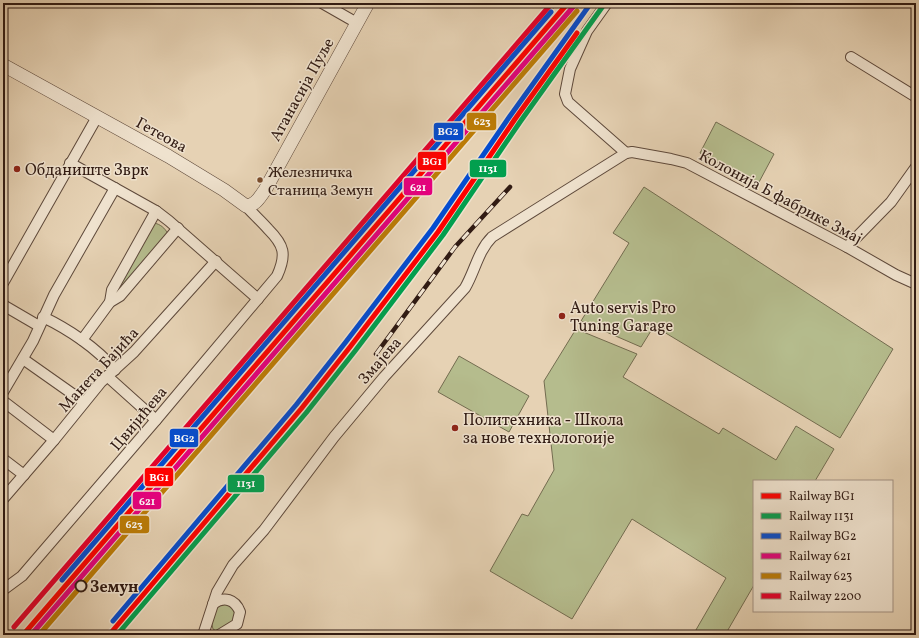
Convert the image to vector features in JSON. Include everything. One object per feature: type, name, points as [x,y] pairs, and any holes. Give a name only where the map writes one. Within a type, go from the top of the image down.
[{"type":"street","points":[[322,3],[357,23]]},
{"type":"street","name":"Атанасија Пуље","points":[[246,206],[254,204],[265,190],[368,3]]},
{"type":"street","points":[[607,3],[587,31],[578,49],[570,69],[565,94],[568,102],[626,153]]},
{"type":"street","points":[[850,57],[916,97]]},
{"type":"street","name":"Гетеова","points":[[3,65],[200,175],[224,190],[246,206],[280,241],[283,256]]},
{"type":"street","points":[[3,283],[97,117]]},
{"type":"street","name":"Колонија Б фабрике Змај","points":[[626,153],[632,152],[687,163],[847,247],[896,275],[916,284]]},
{"type":"street","name":"Змајева","points":[[202,635],[216,592],[233,565],[278,513],[339,431],[406,352],[465,288],[487,242],[492,237],[626,153]]},
{"type":"street","points":[[70,163],[156,211],[178,228],[258,299]]},
{"type":"street","points":[[847,247],[891,202],[916,167]]},
{"type":"street","points":[[3,392],[33,341],[54,295],[115,188]]},
{"type":"street","points":[[110,302],[112,290],[156,211]]},
{"type":"street","points":[[82,340],[110,302],[120,296],[178,228]]},
{"type":"street","name":"Цвијићева","points":[[3,590],[22,576],[258,299],[277,276],[283,256]]},
{"type":"street","name":"Манета Бајића","points":[[3,499],[24,476],[84,402],[111,373],[134,352],[216,261]]},
{"type":"street","points":[[3,304],[82,340],[106,360],[111,373],[156,420]]},
{"type":"street","points":[[23,359],[84,402]]},
{"type":"street","points":[[3,401],[54,440]]},
{"type":"street","points":[[3,459],[24,476]]},
{"type":"street","points":[[225,577],[223,587],[226,599]]},
{"type":"street","points":[[207,621],[211,632],[219,635],[234,627],[240,616],[239,608],[231,600],[221,600],[213,604]]},
{"type":"green space","points":[[716,122],[774,154],[758,184],[700,153]]},
{"type":"green space","points":[[644,187],[893,349],[840,438],[654,326],[641,347],[581,321],[629,243],[613,233]]},
{"type":"green space","points":[[154,223],[162,227],[168,234],[119,290],[117,289]]},
{"type":"green space","points":[[576,329],[637,354],[623,377],[719,434],[723,428],[776,460],[796,426],[834,449],[816,480],[753,480],[753,587],[725,635],[693,635],[726,578],[632,519],[572,619],[490,571],[522,514],[528,516],[554,470],[544,381]]},
{"type":"green space","points":[[459,356],[529,396],[509,432],[438,392]]},
{"type":"green space","points":[[229,603],[236,611],[233,624],[218,632],[213,629],[211,621],[216,606]]},
{"type":"railway","points":[[400,182],[555,3]]},
{"type":"railway","points":[[376,354],[455,247],[510,187]]},
{"type":"rail line","name":"2200","points":[[14,627],[552,3]]},
{"type":"rail line","name":"BG1","points":[[23,635],[568,3]]},
{"type":"rail line","name":"BG2","points":[[113,621],[296,405],[345,343],[433,228],[510,116],[591,3]]},
{"type":"rail line","name":"1131","points":[[117,635],[306,413],[355,351],[443,235],[520,122],[603,6]]},
{"type":"rail line","name":"621","points":[[31,635],[573,7]]},
{"type":"rail line","name":"623","points":[[39,635],[577,11]]},
{"type":"rail line","name":"BG2","points":[[62,580],[551,12]]},
{"type":"rail line","name":"BG1","points":[[109,635],[301,409],[350,347],[438,232],[515,119],[577,33]]},
{"type":"place","name":"Обданиште Зврк","points":[[17,169]]},
{"type":"place","name":"Железничка Станица Земун","points":[[260,180]]},
{"type":"place","name":"Auto servis Pro Tuning Garage","points":[[562,316]]},
{"type":"place","name":"Политехника - Школа за нове технологоије","points":[[455,428]]},
{"type":"place","name":"Земун","points":[[81,586]]}]
